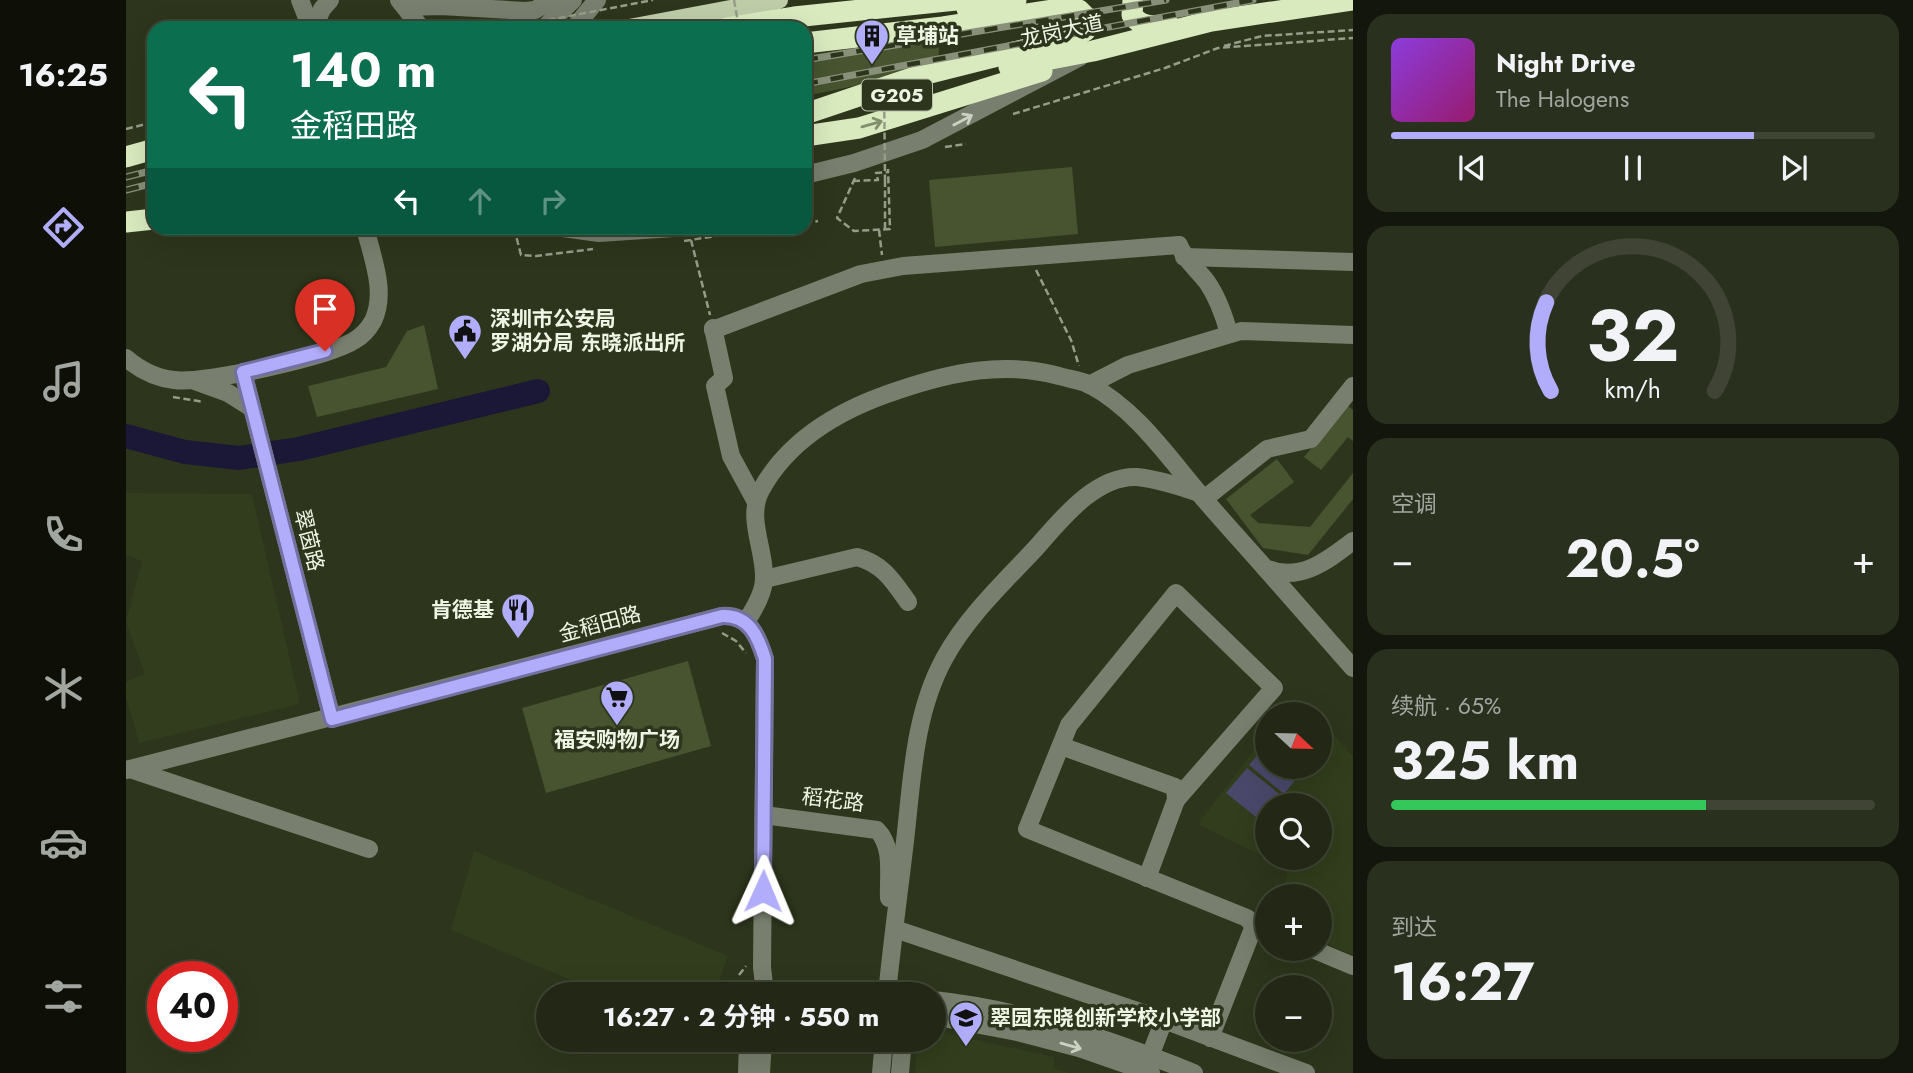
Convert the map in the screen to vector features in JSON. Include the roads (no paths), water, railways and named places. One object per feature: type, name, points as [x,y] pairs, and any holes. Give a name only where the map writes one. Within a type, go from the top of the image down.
[{"type":"highway","points":[[769,21],[956,0]]},
{"type":"highway","points":[[812,41],[1016,0]]},
{"type":"highway","points":[[1133,0],[1132,15],[1137,22],[1150,26],[1211,20]]},
{"type":"highway","name":"龙岗大道","points":[[812,113],[987,72],[1093,51],[1211,20],[1353,0]]},
{"type":"highway","points":[[812,41],[943,27],[1059,9],[1079,10],[1088,19],[1085,31],[1074,37],[918,76],[812,113]]},
{"type":"highway","points":[[812,135],[859,128],[941,104],[1018,80],[1093,51]]},
{"type":"highway","points":[[126,157],[147,151]]},
{"type":"highway","points":[[126,222],[147,220]]},
{"type":"main road","points":[[666,21],[779,0]]},
{"type":"street","points":[[300,0],[309,21]]},
{"type":"street","points":[[316,21],[330,0]]},
{"type":"street","points":[[406,12],[441,6],[525,11],[535,10],[552,0]]},
{"type":"street","points":[[551,21],[573,0]]},
{"type":"street","points":[[580,21],[597,0]]},
{"type":"street","points":[[812,184],[854,172],[931,136],[1093,51]]},
{"type":"street","points":[[812,175],[854,172]]},
{"type":"street","points":[[126,358],[143,371],[161,378],[193,380],[243,372],[344,346],[365,332],[373,321],[379,295],[366,235]]},
{"type":"street","points":[[756,502],[731,456],[715,386],[724,378],[712,323],[861,274],[903,266],[1179,245],[1184,257],[1206,280],[1221,304],[1229,334]]},
{"type":"street","points":[[1184,257],[1353,262]]},
{"type":"street","points":[[1086,384],[1128,365],[1241,331],[1353,335]]},
{"type":"street","points":[[755,982],[764,815],[765,659],[757,635],[747,622],[765,579],[755,518],[756,502],[786,455],[814,429],[843,411],[928,380],[972,370],[1008,367],[1040,371],[1086,384],[1147,431],[1353,668]]},
{"type":"street","name":"翠茵路","points":[[243,372],[332,719]]},
{"type":"street","points":[[193,380],[228,393],[251,408]]},
{"type":"street","points":[[1201,496],[1266,449],[1311,439],[1351,393]]},
{"type":"street","points":[[888,982],[917,743],[929,692],[944,659],[965,627],[1060,522],[1094,491],[1135,477],[1201,496]]},
{"type":"street","points":[[1265,568],[1289,575],[1305,571],[1327,561],[1353,541]]},
{"type":"street","points":[[765,579],[857,557],[886,571],[908,602]]},
{"type":"street","points":[[1147,878],[1176,800],[1274,688],[1177,593],[1069,725],[1027,829],[1147,878],[1247,918],[1255,924]]},
{"type":"street","name":"金稻田路","points":[[128,770],[722,616],[729,615],[747,622]]},
{"type":"street","points":[[1060,746],[1175,787],[1176,800]]},
{"type":"street","points":[[128,770],[369,849]]},
{"type":"street","name":"稻花路","points":[[764,815],[877,830],[885,838],[888,853],[889,912],[894,929]]},
{"type":"street","points":[[894,929],[1164,1020],[1306,1073]]},
{"type":"street","points":[[1210,1038],[1255,942]]},
{"type":"street","points":[[1332,957],[1353,965]]},
{"type":"street","points":[[754,966],[760,982]]},
{"type":"street","points":[[946,1002],[1027,1018],[1151,1065]]},
{"type":"street","points":[[946,1018],[1194,1073]]},
{"type":"street","points":[[1151,1065],[1164,1020]]},
{"type":"street","points":[[747,1073],[748,1052]]},
{"type":"street","points":[[761,1073],[762,1052]]},
{"type":"street","points":[[881,1073],[883,1052]]},
{"type":"street","points":[[900,1073],[902,1052]]},
{"type":"waterway","points":[[126,436],[185,452],[239,458],[299,449],[538,391]]},
{"type":"railway","points":[[812,59],[1166,0]]},
{"type":"railway","points":[[812,83],[1253,0]]},
{"type":"railway","points":[[126,177],[147,172]]},
{"type":"railway","points":[[126,190],[147,185]]},
{"type":"place","name":"草埔站","points":[[872,66]]},
{"type":"place","name":"深圳市公安局 罗湖分局 东晓派出所","points":[[465,361]]},
{"type":"place","name":"肯德基","points":[[518,640]]},
{"type":"place","name":"福安购物广场","points":[[617,727]]},
{"type":"place","name":"翠园东晓创新学校小学部","points":[[966,1048]]}]
